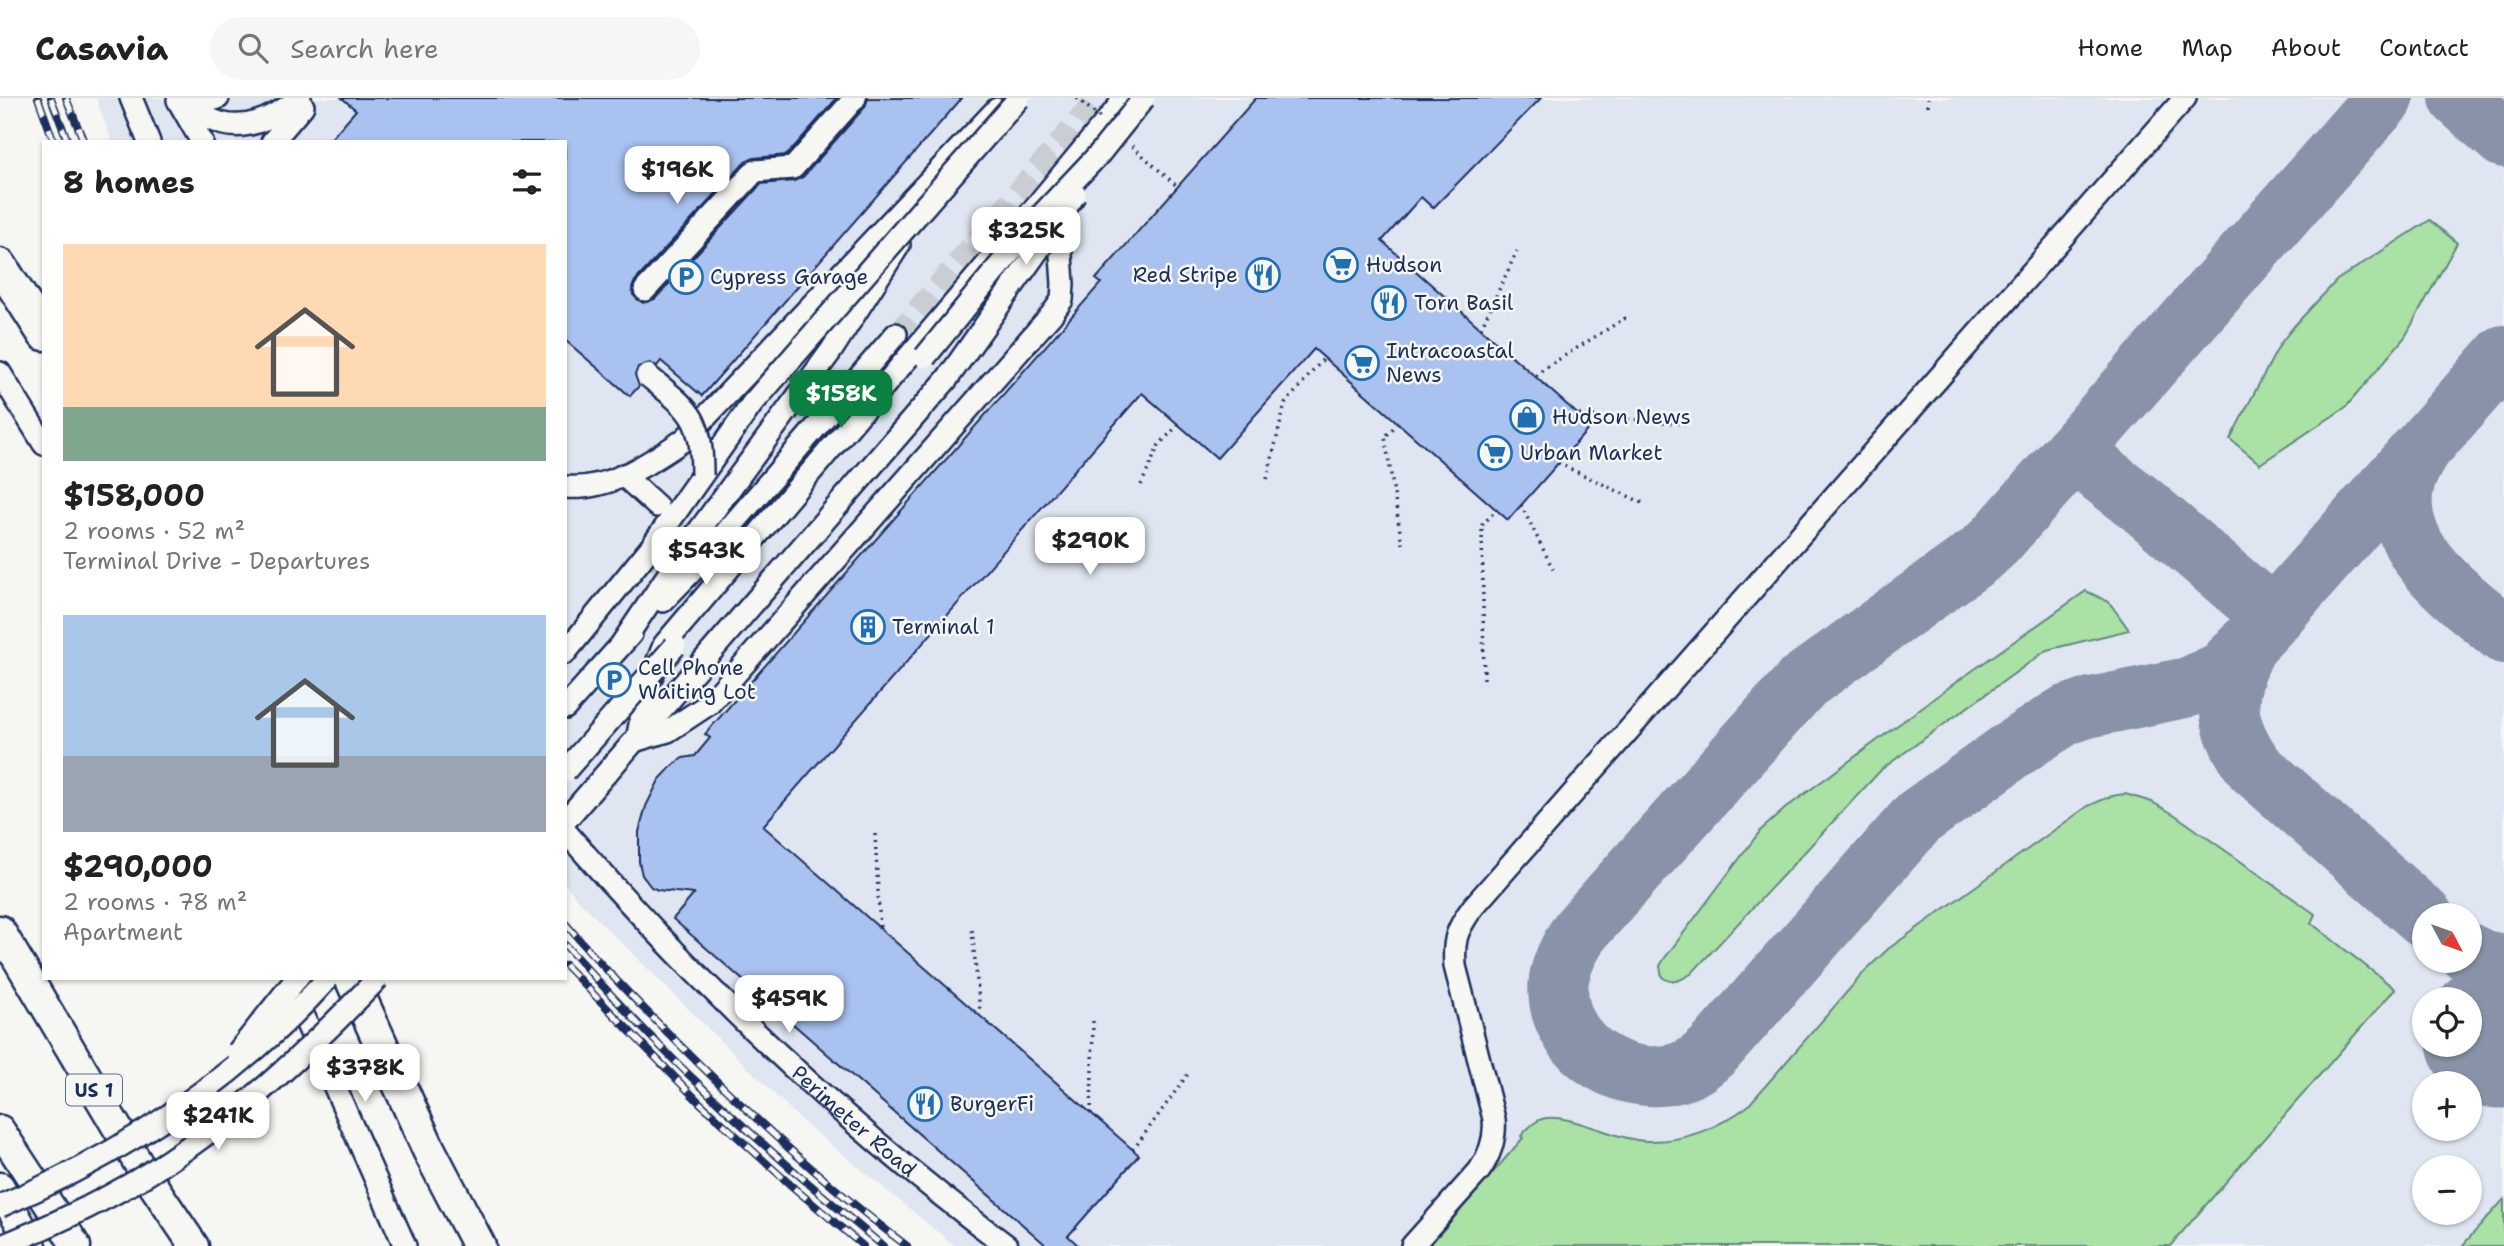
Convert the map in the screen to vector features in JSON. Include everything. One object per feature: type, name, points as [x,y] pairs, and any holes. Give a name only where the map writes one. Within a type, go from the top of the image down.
[{"type":"highway","points":[[0,265],[42,331]]},
{"type":"highway","points":[[352,980],[429,1150],[479,1246]]},
{"type":"main road","name":"US 1","points":[[0,930],[110,1116],[194,1246]]},
{"type":"main road","points":[[0,1130],[76,1246]]},
{"type":"main road","points":[[0,1187],[32,1246]]},
{"type":"street","points":[[131,98],[148,140]]},
{"type":"street","points":[[179,98],[208,118],[230,126],[255,124],[284,111],[300,98]]},
{"type":"street","points":[[179,98],[201,140]]},
{"type":"street","points":[[195,98],[208,101],[218,98]]},
{"type":"street","points":[[274,140],[311,98]]},
{"type":"street","points":[[645,290],[755,171],[793,168],[855,98]]},
{"type":"street","points":[[567,487],[597,486],[657,458],[685,439],[1009,98]]},
{"type":"street","points":[[567,651],[652,546],[752,404],[1019,98]]},
{"type":"street","points":[[637,740],[646,688],[664,645],[1119,106],[1122,98]]},
{"type":"street","points":[[567,769],[925,357],[1034,223],[1100,153],[1144,98]]},
{"type":"street","points":[[1412,1246],[1479,1171],[1495,1134],[1494,1119],[1455,966],[1454,948],[1460,925],[1472,907],[2185,98]]},
{"type":"street","points":[[623,642],[734,481],[838,339],[890,260],[954,153]]},
{"type":"street","points":[[567,819],[947,379],[1046,239],[1100,153]]},
{"type":"street","points":[[637,740],[668,731],[709,705],[1052,314],[1062,300],[1063,284],[1056,181]]},
{"type":"street","points":[[567,706],[623,642],[697,566],[896,334]]},
{"type":"street","points":[[0,373],[42,441]]},
{"type":"street","points":[[648,376],[684,406],[696,423],[701,443],[702,475]]},
{"type":"street","points":[[623,475],[657,506]]},
{"type":"street","name":"Perimeter Road","points":[[567,833],[652,928],[757,1034],[916,1176],[1007,1246]]},
{"type":"street","points":[[288,980],[405,1246]]},
{"type":"street","points":[[213,1084],[295,980]]},
{"type":"street","points":[[0,1206],[111,1153],[175,1112],[213,1084],[288,1020],[326,980]]},
{"type":"street","points":[[2,1246],[81,1211],[167,1162],[199,1140],[246,1104],[291,1064],[376,980]]},
{"type":"path","points":[[1928,98],[1928,106]]},
{"type":"path","points":[[1480,328],[1517,251]]},
{"type":"path","points":[[1535,376],[1627,317]]},
{"type":"path","points":[[1267,480],[1284,404],[1324,358]]},
{"type":"path","points":[[1579,415],[1688,424]]},
{"type":"path","points":[[1398,423],[1385,437],[1402,544]]},
{"type":"path","points":[[1141,485],[1159,445],[1178,425]]},
{"type":"path","points":[[1558,463],[1645,504]]},
{"type":"path","points":[[1521,505],[1555,573]]},
{"type":"path","points":[[1484,679],[1482,525],[1496,510]]},
{"type":"path","points":[[876,834],[880,929]]},
{"type":"path","points":[[972,930],[980,1011],[978,1014]]},
{"type":"path","points":[[1091,1114],[1093,1021]]},
{"type":"path","points":[[1133,1150],[1188,1074]]},
{"type":"shaded area","points":[[96,98],[2504,98],[2504,1246],[955,1246],[803,1122],[567,886],[567,140],[111,140]]},
{"type":"green space","points":[[2430,220],[2457,243],[2405,337],[2346,407],[2260,464],[2230,439],[2280,344],[2337,280]]},
{"type":"green space","points":[[2086,591],[2109,602],[2129,630],[2047,650],[1882,769],[1691,974],[1673,981],[1662,977],[1660,966],[1664,959],[1761,830],[1787,807],[1952,685]]},
{"type":"green space","points":[[2125,794],[2152,802],[2175,815],[2315,914],[2311,923],[2395,989],[2170,1246],[1429,1246],[1523,1138],[1523,1133],[1539,1120],[1564,1119],[1635,1140],[1661,1141],[1700,1132],[1737,1114],[1748,1106],[1866,970],[1888,949],[2088,806],[2111,796]]},
{"type":"green space","points":[[2504,1199],[2504,1246],[2462,1246]]},
{"type":"building","name":"Cypress Garage","points":[[342,98],[837,98],[787,155],[754,158],[745,162],[635,281],[633,295],[643,303],[655,299],[761,184],[794,181],[803,177],[865,107],[868,98],[962,98],[702,396],[661,361],[657,366],[649,363],[638,367],[635,375],[639,386],[630,396],[567,342],[567,140],[330,140],[356,110]]},
{"type":"building","name":"Terminal 1","points":[[1256,98],[1541,98],[1433,208],[1421,197],[1382,241],[1591,426],[1508,520],[1314,349],[1217,458],[1142,393],[763,826],[1139,1155],[1068,1236],[1079,1246],[1047,1246],[673,919],[694,894],[651,887],[642,875],[639,862],[639,832],[646,806],[659,780],[675,763],[695,756],[710,738],[705,734],[1101,283],[1096,279]]},
{"type":"taxiway","points":[[2384,98],[1995,541],[1981,554],[1803,682],[1581,930],[1567,953],[1559,979],[1560,1003],[1567,1025],[1580,1044],[1598,1059],[1619,1070],[1642,1075],[1665,1075],[1699,1063],[1714,1050],[1919,817],[2066,715],[2087,708],[2189,687],[2223,671],[2504,355]]},
{"type":"taxiway","points":[[2459,98],[2504,138]]},
{"type":"taxiway","points":[[2073,452],[2142,505],[2273,617]]},
{"type":"taxiway","points":[[2419,452],[2405,482],[2403,507],[2407,530],[2417,550],[2432,570],[2504,634]]},
{"type":"taxiway","points":[[2247,646],[2230,695],[2232,723],[2244,752],[2255,768],[2412,906]]},
{"type":"taxiway","points":[[2482,960],[2504,964]]},
{"type":"runway","points":[[2499,1035],[2504,1029]]},
{"type":"tunnel","points":[[896,334],[1097,98]]},
{"type":"railway","points":[[38,98],[53,140]]},
{"type":"railway","points":[[51,98],[67,140]]},
{"type":"railway","points":[[66,98],[83,140]]},
{"type":"railway","points":[[567,925],[635,1000],[733,1097],[818,1174],[907,1246]]},
{"type":"railway","points":[[567,947],[688,1074],[793,1170],[883,1246]]},
{"type":"railway","points":[[567,967],[699,1102],[863,1246]]},
{"type":"place","name":"Hudson","points":[[1341,265]]},
{"type":"place","name":"Red Stripe","points":[[1263,275]]},
{"type":"place","name":"Cypress Garage","points":[[686,277]]},
{"type":"place","name":"Torn Basil","points":[[1389,303]]},
{"type":"place","name":"Intracoastal News","points":[[1362,363]]},
{"type":"place","name":"Hudson News","points":[[1527,417]]},
{"type":"place","name":"Urban Market","points":[[1495,453]]},
{"type":"place","name":"Terminal 1","points":[[868,627]]},
{"type":"place","name":"Cell Phone Waiting Lot","points":[[614,680]]},
{"type":"place","name":"BurgerFi","points":[[925,1104]]}]
